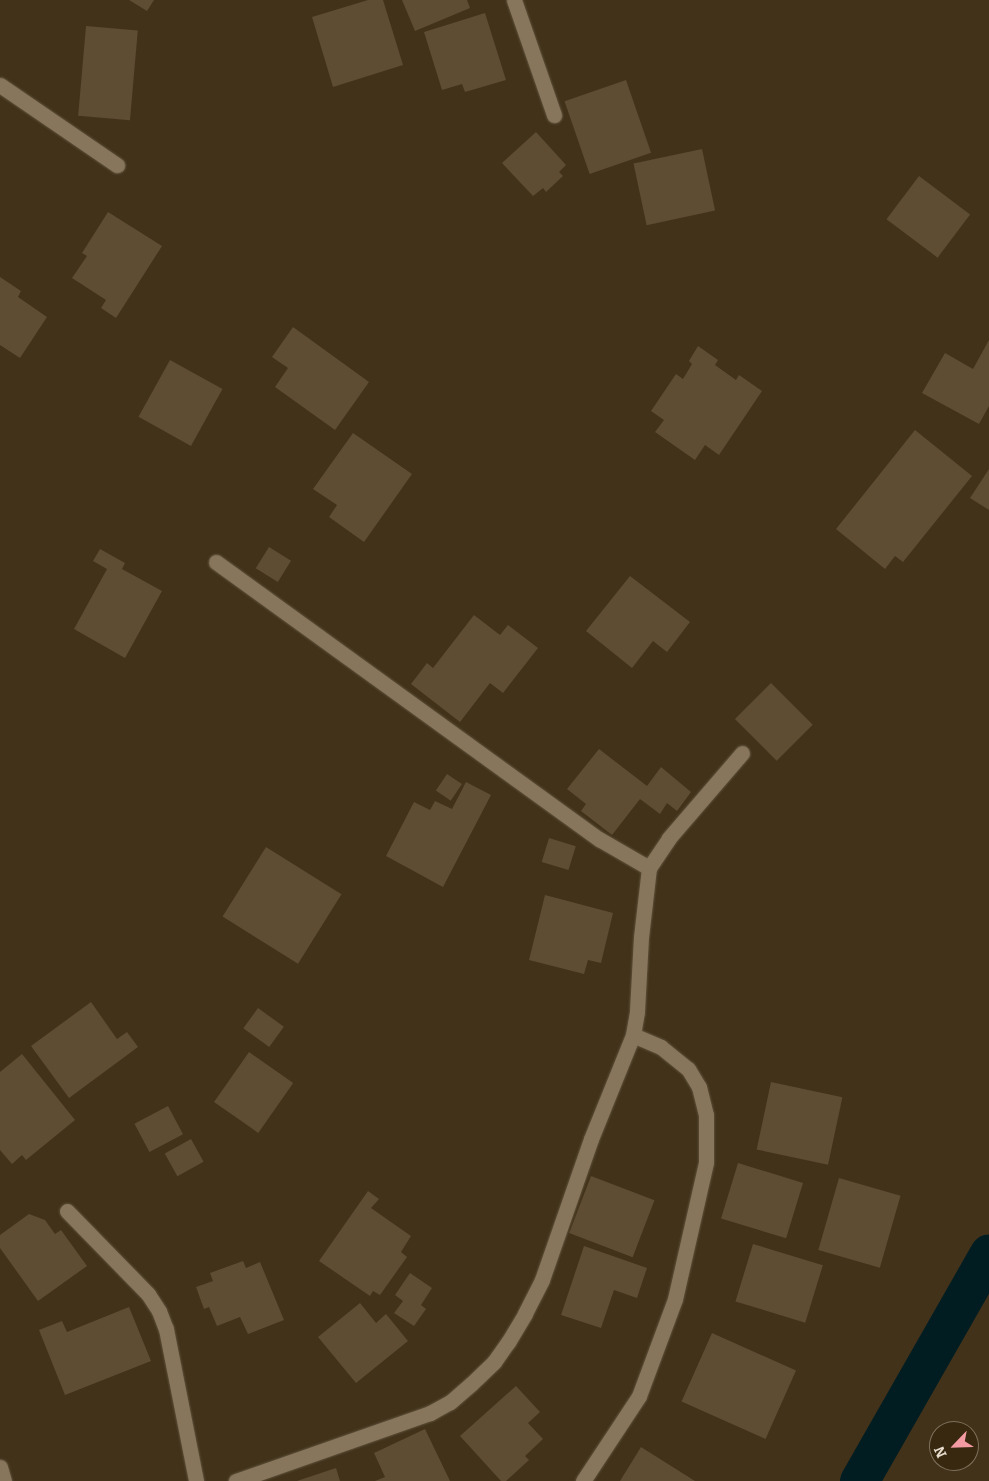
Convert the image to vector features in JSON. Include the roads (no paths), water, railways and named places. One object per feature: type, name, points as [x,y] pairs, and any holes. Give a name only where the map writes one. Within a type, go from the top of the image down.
[{"type":"street","points":[[514,0],[554,115]]},
{"type":"street","points":[[0,85],[117,165]]},
{"type":"street","points":[[216,562],[599,839],[649,868]]},
{"type":"street","points":[[236,1481],[430,1413],[450,1402],[494,1362],[526,1314],[542,1280],[591,1139],[634,1035],[641,937],[649,868],[669,838],[742,753]]},
{"type":"street","points":[[583,1481],[639,1396],[675,1299],[706,1162],[706,1115],[700,1086],[688,1069],[661,1047],[634,1035]]},
{"type":"street","points":[[68,1211],[148,1294],[159,1310],[166,1329],[196,1481]]},
{"type":"street","points":[[0,1467],[4,1481]]},
{"type":"waterway","points":[[859,1481],[989,1253]]}]
